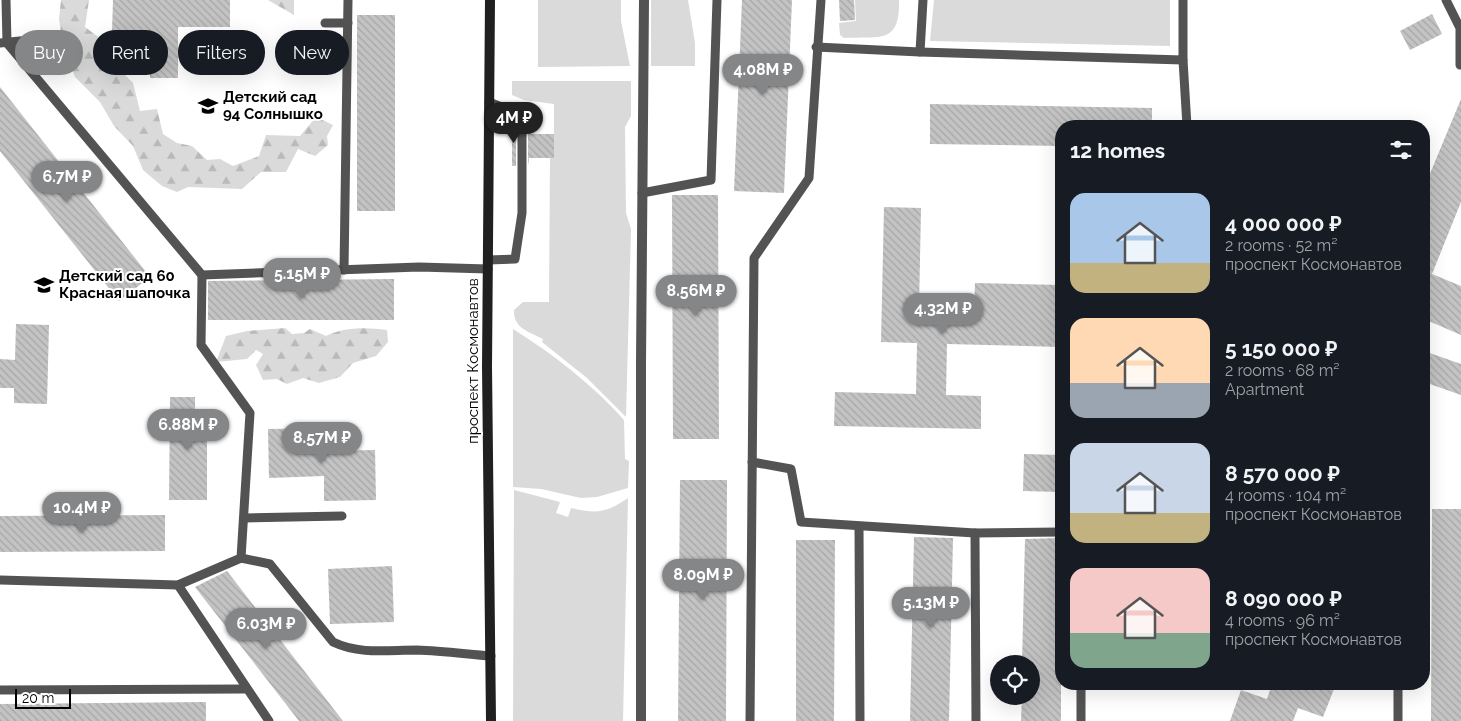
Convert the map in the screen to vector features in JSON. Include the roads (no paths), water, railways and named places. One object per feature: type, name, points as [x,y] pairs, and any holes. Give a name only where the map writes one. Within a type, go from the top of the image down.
[{"type":"main road","name":"проспект Космонавтов","points":[[490,0],[488,265],[490,721]]},
{"type":"street","points":[[641,721],[644,0]]},
{"type":"lane","points":[[6,0],[3,43],[202,275],[201,346],[250,413],[241,558]]},
{"type":"lane","points":[[344,270],[348,0]]},
{"type":"lane","points":[[642,193],[711,180],[717,0]]},
{"type":"lane","points":[[750,721],[754,258],[809,178],[816,46],[821,0]]},
{"type":"lane","points":[[920,52],[923,0]]},
{"type":"lane","points":[[1183,0],[1183,60],[1187,120]]},
{"type":"lane","points":[[1446,0],[1460,28],[1460,65]]},
{"type":"lane","points":[[326,22],[348,24]]},
{"type":"lane","points":[[816,46],[920,52],[1183,60]]},
{"type":"lane","points":[[202,275],[488,265],[515,259],[522,213],[522,116],[489,102]]},
{"type":"lane","points":[[752,462],[791,469],[801,522],[975,533],[1055,532]]},
{"type":"lane","points":[[244,518],[342,516]]},
{"type":"lane","points":[[859,527],[860,721]]},
{"type":"lane","points":[[975,533],[976,721]]},
{"type":"lane","points":[[0,580],[178,585],[241,558],[270,564],[333,642],[345,648],[356,650],[418,650],[491,656]]},
{"type":"lane","points":[[178,585],[269,721]]},
{"type":"lane","points":[[0,690],[246,689]]},
{"type":"lane","points":[[1081,690],[1081,721]]},
{"type":"lane","points":[[1398,690],[1398,721]]},
{"type":"place","name":"Детский сад 94 Солнышко","points":[[208,106]]},
{"type":"place","name":"Детский сад 60 Красная шапочка","points":[[44,285]]}]
